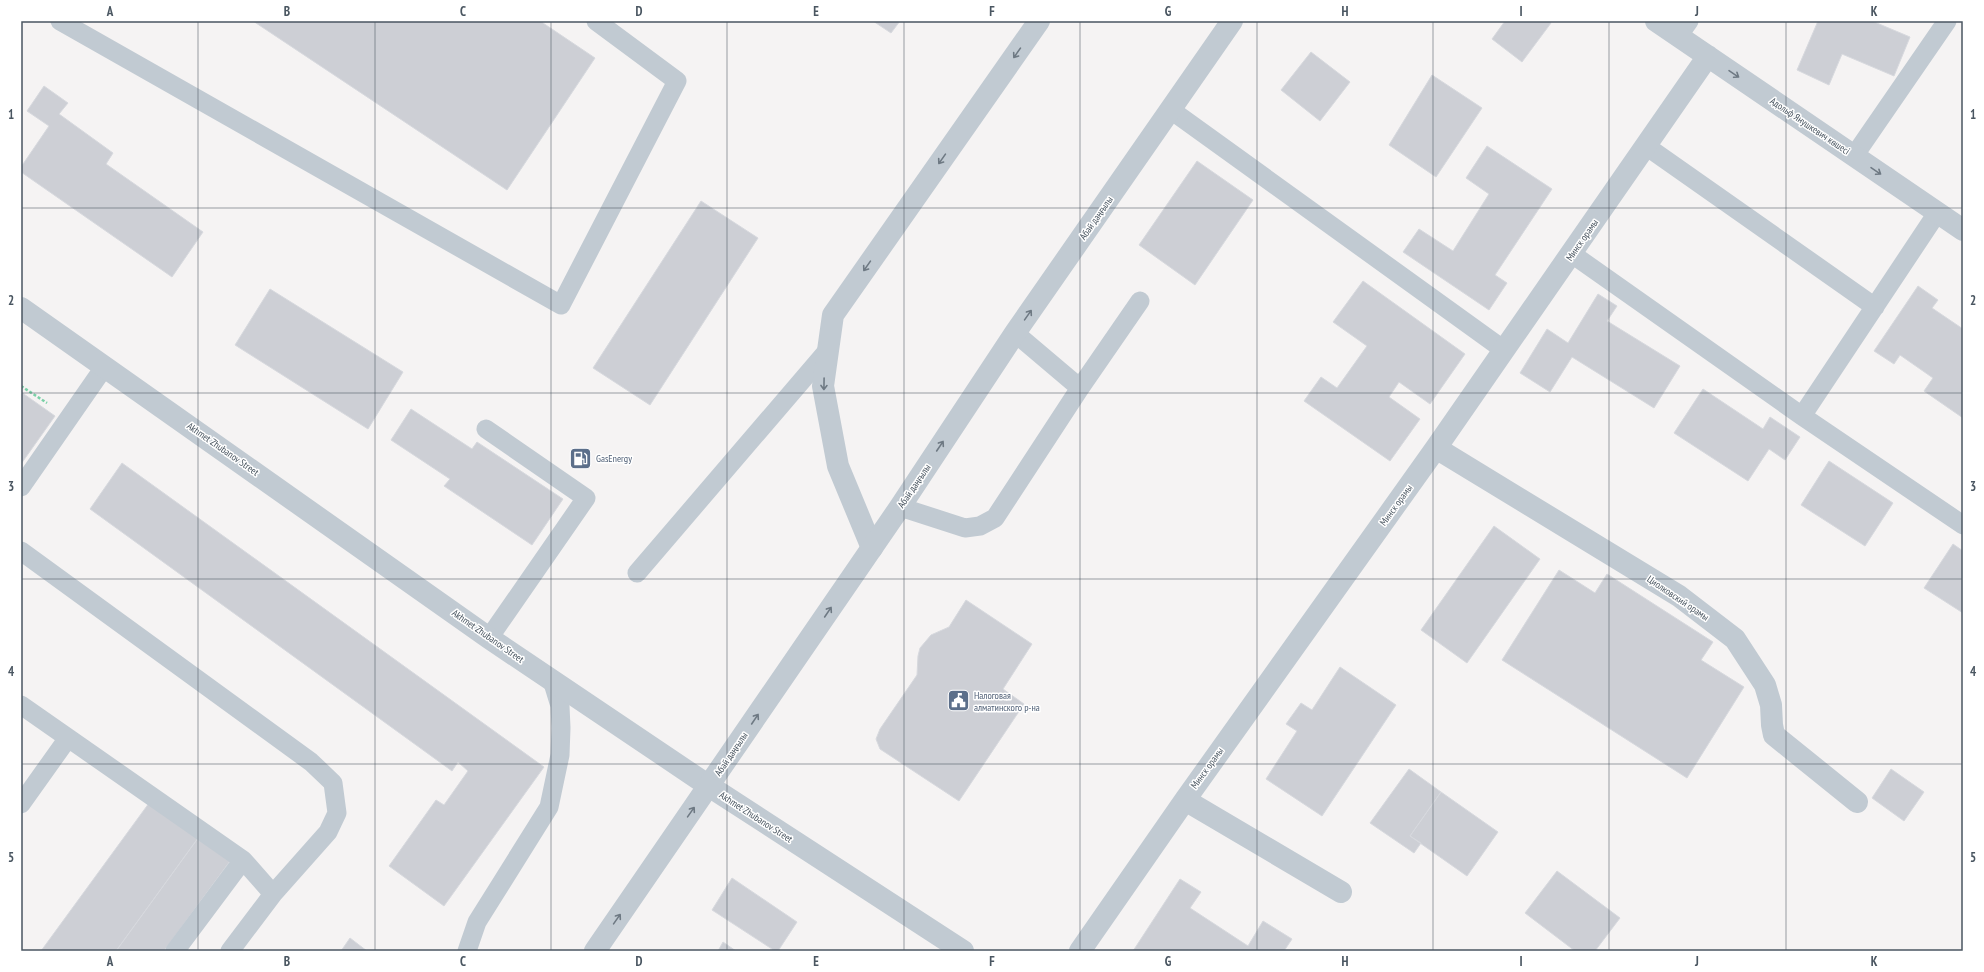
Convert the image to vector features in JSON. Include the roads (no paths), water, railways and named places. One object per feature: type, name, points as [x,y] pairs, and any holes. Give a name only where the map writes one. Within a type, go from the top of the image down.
[{"type":"street","points":[[872,548],[838,466],[823,386],[833,315],[1039,21]]},
{"type":"street","name":"Абай даңғылы","points":[[595,951],[900,507],[1015,333],[1232,21]]},
{"type":"street","name":"Адольф Янушкевич көшесі","points":[[1656,21],[1684,28],[1708,56],[1963,230]]},
{"type":"street","name":"Минск орамы","points":[[1080,951],[1185,800],[1436,448],[1708,56]]},
{"type":"street","name":"Akhmet Zhubanov Street","points":[[21,308],[489,638],[709,786],[963,951]]},
{"type":"street","name":"Циолковский орамы","points":[[1436,448],[1679,596],[1735,639],[1765,685],[1771,704],[1774,735],[1857,802]]},
{"type":"street","points":[[1185,800],[1341,892]]},
{"type":"lane","points":[[60,21],[561,305],[677,81],[596,21]]},
{"type":"lane","points":[[1854,156],[1946,21]]},
{"type":"lane","points":[[1171,110],[1504,350]]},
{"type":"lane","points":[[1646,146],[1875,307]]},
{"type":"lane","points":[[1802,416],[1937,213]]},
{"type":"lane","points":[[1572,254],[1802,416],[1963,525]]},
{"type":"lane","points":[[900,507],[965,528],[980,526],[995,518],[1080,388],[1140,301]]},
{"type":"lane","points":[[1015,333],[1080,388]]},
{"type":"lane","points":[[637,573],[828,350]]},
{"type":"lane","points":[[21,487],[105,366]]},
{"type":"lane","points":[[486,429],[586,498],[489,638]]},
{"type":"lane","points":[[21,551],[311,762],[333,783],[337,813],[328,832],[272,894],[230,951]]},
{"type":"lane","points":[[467,951],[477,922],[549,807],[560,755],[561,728],[560,706],[552,680]]},
{"type":"lane","points":[[21,705],[242,860],[272,894]]},
{"type":"lane","points":[[21,804],[68,738]]},
{"type":"lane","points":[[175,951],[242,860]]},
{"type":"place","name":"GasEnergy","points":[[581,458]]},
{"type":"place","name":"Налоговая алматинского р-на","points":[[958,701]]}]
